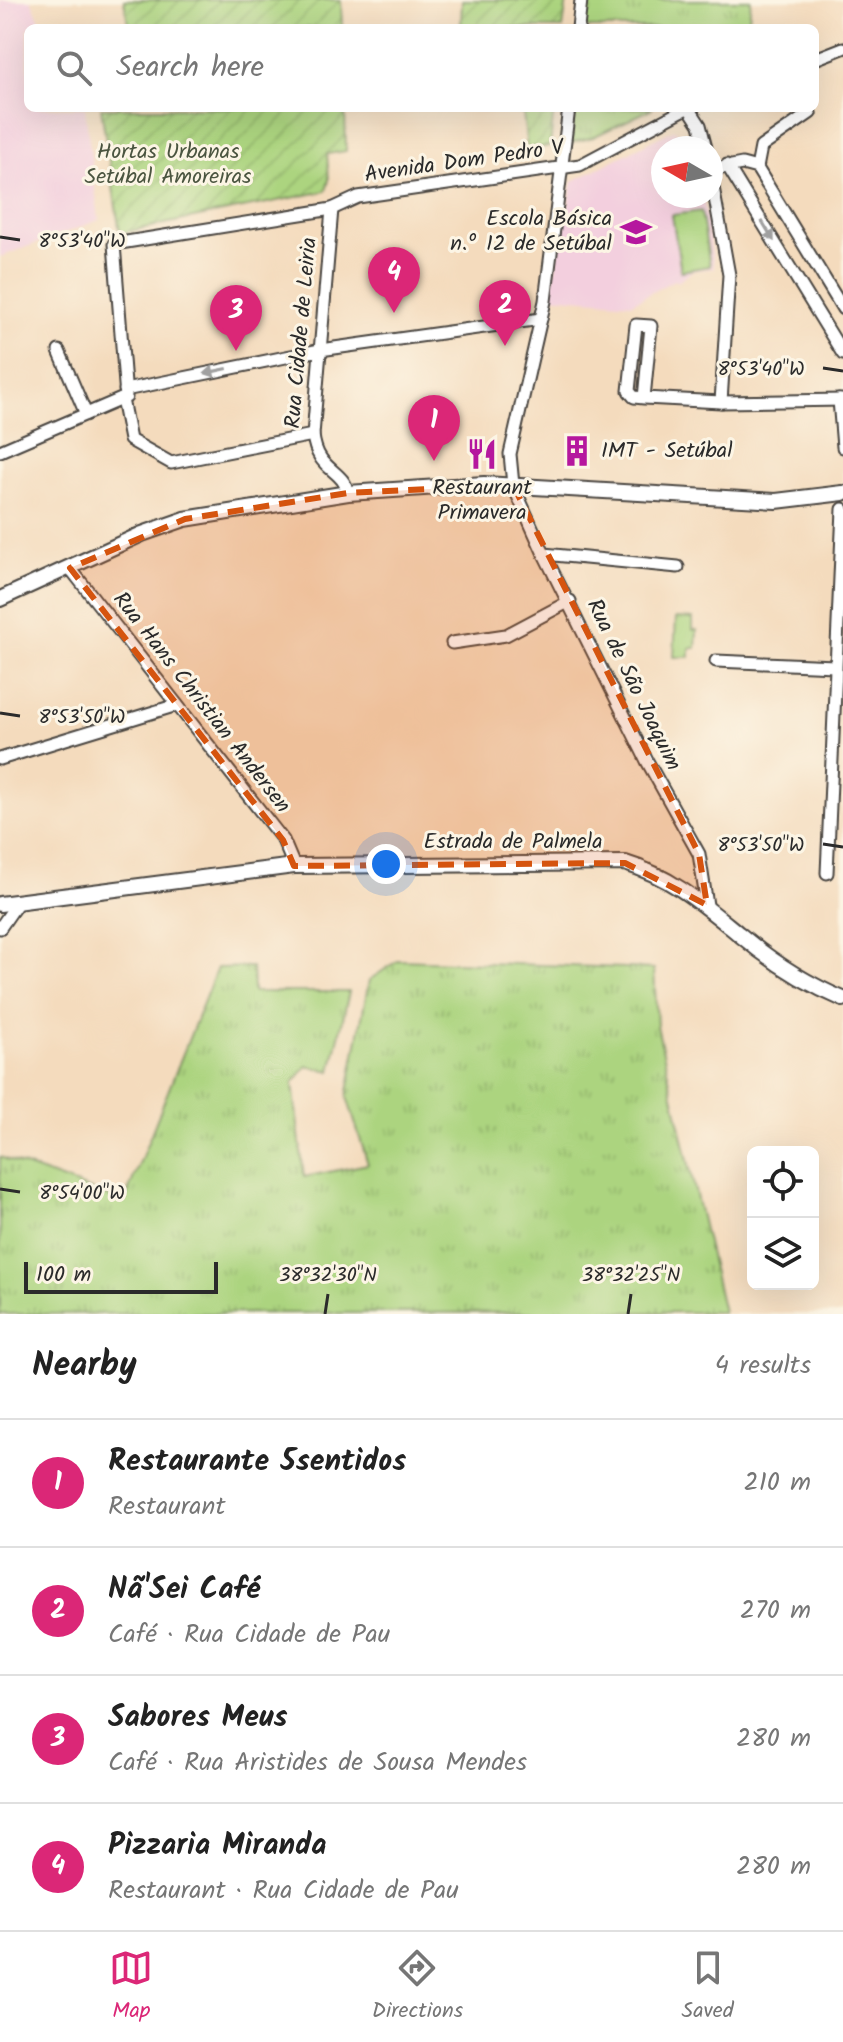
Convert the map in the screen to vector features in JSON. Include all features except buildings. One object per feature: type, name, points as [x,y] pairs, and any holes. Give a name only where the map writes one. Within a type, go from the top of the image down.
[{"type":"street","points":[[578,24],[581,0]]},
{"type":"street","points":[[819,57],[843,48]]},
{"type":"street","points":[[513,485],[510,454],[541,319],[569,112]]},
{"type":"street","name":"Avenida Dom Pedro V","points":[[124,395],[114,244],[332,209],[358,197],[580,165],[680,112]]},
{"type":"street","points":[[691,112],[703,136]]},
{"type":"street","points":[[757,168],[761,147],[810,112]]},
{"type":"street","points":[[723,167],[749,164],[757,168],[843,309]]},
{"type":"street","points":[[727,165],[841,346]]},
{"type":"street","points":[[717,208],[729,275],[721,402]]},
{"type":"street","name":"Rua Cidade de Leiria","points":[[332,209],[313,435],[319,460],[346,482],[348,493]]},
{"type":"street","points":[[0,451],[124,395],[320,350],[541,319]]},
{"type":"street","points":[[644,398],[651,326],[636,325],[629,391],[632,396],[644,398],[721,402],[841,400],[843,447]]},
{"type":"street","points":[[59,351],[86,414]]},
{"type":"street","points":[[124,395],[130,440],[171,463],[313,435]]},
{"type":"street","points":[[0,599],[142,534],[185,519],[348,493],[513,485],[776,501],[843,493]]},
{"type":"street","name":"Rua de São Joaquim","points":[[513,485],[647,761],[699,854],[707,905]]},
{"type":"street","points":[[827,873],[843,509]]},
{"type":"street","points":[[544,554],[678,567]]},
{"type":"street","name":"Rua Hans Christian Andersen","points":[[70,568],[283,840],[294,866]]},
{"type":"street","points":[[452,643],[506,635],[570,601]]},
{"type":"street","points":[[716,661],[835,666]]},
{"type":"street","points":[[0,759],[177,705]]},
{"type":"street","name":"Estrada de Palmela","points":[[0,904],[294,866],[625,863],[648,870],[707,905],[771,959],[813,986],[843,999]]},
{"type":"street","points":[[0,928],[18,902]]},
{"type":"highlighted area","points":[[513,485],[699,854],[707,905],[625,863],[294,866],[283,840],[70,568],[185,519],[348,493]]},
{"type":"shaded area","points":[[0,0],[31,0],[42,24],[24,24],[24,112],[86,112],[99,220],[0,257]]},
{"type":"shaded area","name":"Escola Básica n.º 12 de Setúbal","points":[[673,130],[689,136],[661,136]]},
{"type":"shaded area","name":"Escola Básica n.º 12 de Setúbal","points":[[651,141],[651,208],[705,208],[714,268],[692,271],[678,282],[674,280],[632,303],[550,296],[573,181]]},
{"type":"green space","points":[[124,0],[341,0],[342,24],[128,24]]},
{"type":"green space","points":[[462,0],[567,0],[564,24],[461,24]]},
{"type":"green space","points":[[588,0],[751,0],[748,24],[585,24]]},
{"type":"green space","name":"Hortas Urbanas Setúbal Amoreiras","points":[[102,112],[345,112],[346,151],[327,154],[329,180],[326,191],[120,233]]},
{"type":"green space","points":[[510,112],[554,112],[550,146],[527,149],[523,113]]},
{"type":"green space","points":[[575,112],[645,112],[593,137],[571,143]]},
{"type":"green space","points":[[701,211],[710,266],[681,271],[672,215]]},
{"type":"green space","points":[[676,618],[693,619],[693,630],[697,630],[696,648],[690,648],[690,657],[674,657]]},
{"type":"green space","points":[[399,960],[654,969],[657,1026],[723,1312],[0,1314],[0,1157],[124,1202],[217,968],[252,967],[253,992],[349,992],[331,1071],[307,1066],[293,1083],[304,1177],[368,1164],[347,1097],[369,980]]},
{"type":"place","name":"Escola Básica n.º 12 de Setúbal","points":[[636,232]]},
{"type":"place","name":"Pizzaria Miranda","points":[[394,313]]},
{"type":"place","name":"Nã'Sei Café","points":[[505,346]]},
{"type":"place","name":"Sabores Meus","points":[[236,351]]},
{"type":"place","name":"IMT - Setúbal","points":[[577,451]]},
{"type":"place","name":"Restaurant Primavera","points":[[482,454]]},
{"type":"place","name":"Restaurante 5sentidos","points":[[434,461]]}]
